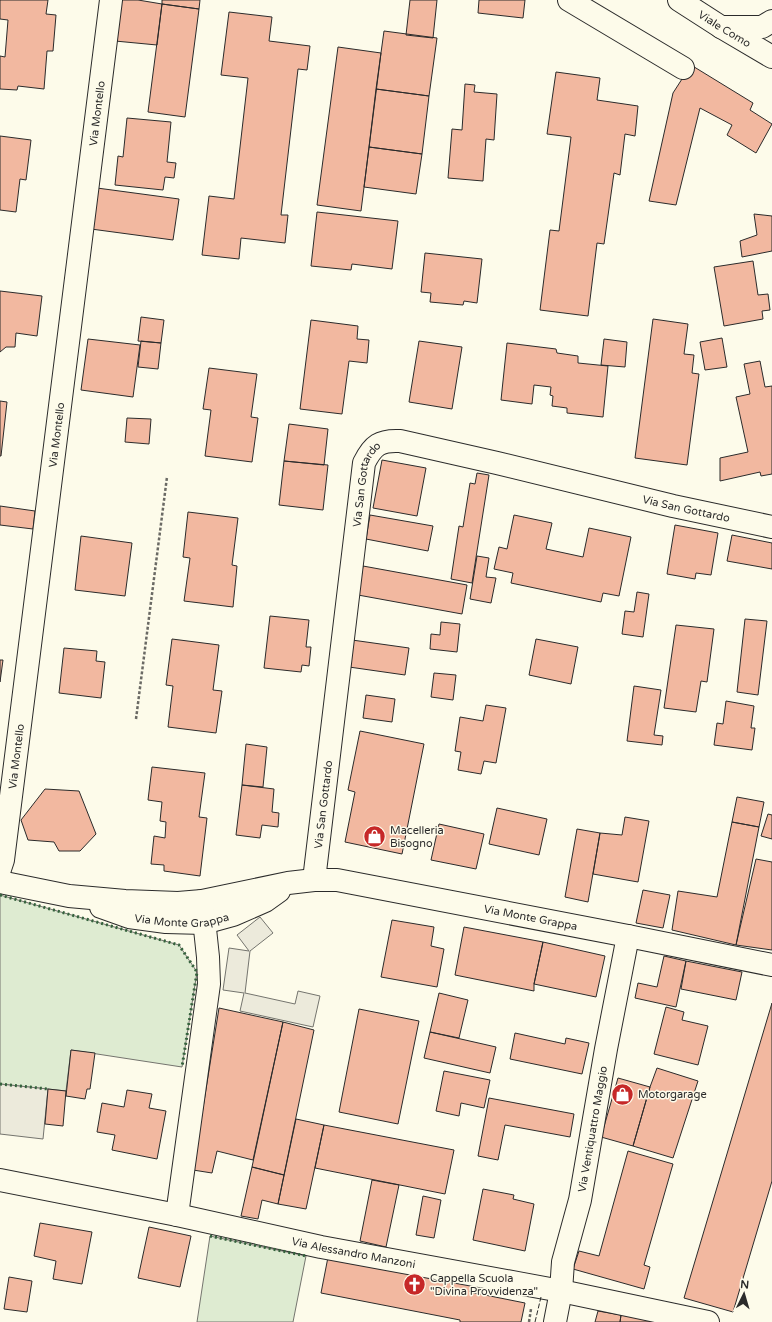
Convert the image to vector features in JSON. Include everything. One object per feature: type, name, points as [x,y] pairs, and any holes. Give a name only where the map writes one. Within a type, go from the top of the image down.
[{"type":"street","name":"Via Montello","points":[[0,869],[3,860],[110,0]]},
{"type":"street","points":[[569,0],[683,68]]},
{"type":"street","name":"Viale Como","points":[[679,0],[772,57]]},
{"type":"street","points":[[721,27],[762,28],[772,21]]},
{"type":"street","name":"Via San Gottardo","points":[[314,880],[364,463],[369,452],[388,441],[400,442],[498,462],[673,506],[772,527]]},
{"type":"street","name":"Via Monte Grappa","points":[[0,882],[69,896],[125,901],[178,902],[202,901],[288,883],[314,880],[337,880],[772,965]]},
{"type":"street","name":"Via Monte Grappa","points":[[69,896],[129,917],[166,922],[204,923],[232,915],[265,901],[288,883]]},
{"type":"street","points":[[177,1215],[209,984],[208,957],[202,901]]},
{"type":"street","name":"Via Ventiquattro Maggio","points":[[555,1322],[561,1291],[563,1262],[580,1200],[628,936]]},
{"type":"street","name":"Via Alessandro Manzoni","points":[[0,1180],[177,1215],[321,1247],[561,1291],[708,1322]]},
{"type":"path","points":[[136,719],[167,477]]},
{"type":"green space","points":[[0,895],[179,945],[197,972],[182,1067],[71,1050],[66,1091],[0,1084]]},
{"type":"green space","points":[[210,1236],[306,1256],[293,1322],[197,1322]]},
{"type":"shaded area","points":[[260,917],[273,933],[250,951],[245,993],[295,1004],[298,991],[320,996],[313,1027],[240,1011],[244,993],[223,990],[229,948],[249,951],[237,935]]},
{"type":"shaded area","points":[[0,1084],[48,1089],[43,1139],[0,1134]]},
{"type":"building","points":[[0,0],[48,0],[46,14],[56,15],[53,51],[47,51],[44,89],[18,86],[17,90],[0,89],[0,56],[5,57],[8,20],[0,19]]},
{"type":"building","points":[[120,0],[138,0],[162,4],[157,45],[115,41]]},
{"type":"building","points":[[162,0],[200,0],[199,9],[162,4]]},
{"type":"building","points":[[410,0],[437,0],[433,38],[406,35]]},
{"type":"building","points":[[479,0],[525,0],[523,18],[478,13]]},
{"type":"building","points":[[162,4],[199,9],[185,117],[148,112]]},
{"type":"building","points":[[229,12],[272,17],[269,41],[310,46],[307,70],[298,69],[281,215],[288,215],[285,243],[241,238],[239,259],[202,255],[209,196],[234,199],[248,78],[221,75]]},
{"type":"building","points":[[384,31],[437,38],[429,96],[376,89]]},
{"type":"building","points":[[338,47],[381,53],[361,211],[317,205]]},
{"type":"building","points":[[691,65],[753,103],[750,110],[772,124],[756,153],[727,135],[732,125],[700,108],[676,205],[649,201],[673,93]]},
{"type":"building","points":[[556,72],[600,78],[597,100],[638,106],[635,136],[625,134],[620,175],[614,173],[604,244],[597,243],[588,316],[540,310],[550,230],[559,231],[571,137],[547,134]]},
{"type":"building","points":[[465,84],[475,85],[474,92],[497,94],[494,140],[486,139],[483,181],[448,178],[452,129],[462,130]]},
{"type":"building","points":[[376,89],[429,96],[422,154],[369,147]]},
{"type":"building","points":[[127,118],[171,122],[167,162],[176,163],[174,178],[165,177],[163,190],[115,185],[118,156],[123,157]]},
{"type":"building","points":[[0,136],[31,140],[26,180],[20,179],[16,212],[0,210]]},
{"type":"building","points":[[369,147],[422,154],[416,194],[364,187]]},
{"type":"building","points":[[97,188],[179,199],[173,240],[91,229]]},
{"type":"building","points":[[317,212],[398,221],[392,269],[352,264],[351,270],[311,266]]},
{"type":"building","points":[[754,214],[772,216],[772,251],[742,257],[740,241],[757,235]]},
{"type":"building","points":[[425,253],[482,259],[477,303],[464,301],[463,305],[430,302],[431,293],[421,292]]},
{"type":"building","points":[[753,261],[758,295],[768,294],[770,310],[762,311],[763,319],[724,326],[714,267]]},
{"type":"building","points":[[0,291],[42,296],[37,336],[16,333],[15,347],[6,347],[0,352]]},
{"type":"building","points":[[141,317],[164,320],[161,343],[138,341]]},
{"type":"building","points":[[653,319],[688,324],[684,354],[694,355],[692,373],[699,374],[687,465],[635,458]]},
{"type":"building","points":[[311,320],[358,326],[357,339],[369,340],[367,363],[349,361],[342,414],[300,409]]},
{"type":"building","points":[[722,338],[727,367],[705,370],[700,342]]},
{"type":"building","points":[[88,339],[140,345],[133,397],[81,390]]},
{"type":"building","points":[[604,339],[627,342],[625,367],[601,365]]},
{"type":"building","points":[[141,341],[161,343],[158,369],[138,367]]},
{"type":"building","points":[[419,341],[462,347],[452,409],[409,402]]},
{"type":"building","points":[[507,343],[556,349],[557,353],[578,356],[578,363],[608,366],[603,417],[567,413],[567,408],[552,406],[553,396],[550,395],[551,387],[534,385],[532,404],[501,400]]},
{"type":"building","points":[[760,361],[765,387],[772,386],[772,474],[761,476],[760,472],[720,481],[720,458],[748,452],[736,397],[750,394],[744,364]]},
{"type":"building","points":[[209,368],[257,374],[251,417],[258,418],[252,462],[205,456],[211,410],[203,409]]},
{"type":"building","points":[[0,401],[7,402],[1,456],[0,456]]},
{"type":"building","points":[[127,418],[151,419],[149,444],[125,442]]},
{"type":"building","points":[[289,424],[328,429],[324,465],[284,461]]},
{"type":"building","points":[[382,460],[426,468],[417,516],[373,508]]},
{"type":"building","points":[[284,461],[328,465],[323,510],[279,505]]},
{"type":"building","points":[[477,473],[489,475],[472,583],[451,579],[459,526],[463,527],[470,483],[475,484]]},
{"type":"building","points":[[0,506],[35,511],[33,529],[0,525]]},
{"type":"building","points":[[188,512],[238,518],[232,565],[237,566],[233,607],[184,601],[190,558],[183,557]]},
{"type":"building","points":[[370,515],[433,526],[428,551],[366,539]]},
{"type":"building","points":[[514,515],[552,523],[546,549],[583,557],[589,528],[631,537],[619,596],[603,593],[601,602],[511,583],[513,573],[494,569],[499,547],[507,549]]},
{"type":"building","points":[[675,525],[718,533],[711,575],[696,573],[695,579],[667,574]]},
{"type":"building","points":[[732,535],[772,543],[772,569],[727,561]]},
{"type":"building","points":[[81,536],[132,543],[125,596],[75,590]]},
{"type":"building","points":[[477,556],[489,558],[486,577],[496,578],[491,603],[470,599]]},
{"type":"building","points":[[363,566],[467,585],[462,614],[358,595]]},
{"type":"building","points":[[637,592],[649,594],[643,637],[622,634],[625,611],[634,612]]},
{"type":"building","points":[[270,616],[309,620],[306,647],[311,647],[309,666],[302,665],[301,672],[264,668]]},
{"type":"building","points":[[745,619],[767,621],[758,695],[737,692]]},
{"type":"building","points":[[441,622],[460,624],[457,652],[430,649],[431,634],[440,635]]},
{"type":"building","points":[[676,625],[714,629],[707,682],[701,681],[696,712],[664,708]]},
{"type":"building","points":[[172,639],[219,645],[213,690],[222,691],[216,733],[168,727],[173,686],[166,685]]},
{"type":"building","points":[[536,639],[578,647],[571,684],[529,675]]},
{"type":"building","points":[[352,640],[409,648],[405,675],[349,667]]},
{"type":"building","points":[[64,648],[97,651],[96,661],[105,662],[101,698],[59,693]]},
{"type":"building","points":[[0,660],[3,660],[0,682]]},
{"type":"building","points":[[434,673],[456,675],[453,700],[431,697]]},
{"type":"building","points":[[634,686],[661,690],[654,735],[663,736],[662,745],[627,741]]},
{"type":"building","points":[[366,695],[395,699],[392,722],[363,718]]},
{"type":"building","points":[[726,701],[754,706],[751,728],[755,728],[752,750],[714,745],[717,723],[723,724]]},
{"type":"building","points":[[486,705],[506,708],[496,763],[484,761],[481,774],[458,770],[461,752],[455,751],[460,717],[483,721]]},
{"type":"building","points":[[360,731],[424,744],[402,854],[345,842],[355,792],[348,790]]},
{"type":"building","points":[[246,744],[267,747],[263,787],[242,785]]},
{"type":"building","points":[[152,767],[205,773],[199,817],[207,818],[200,876],[164,871],[164,865],[151,864],[154,836],[165,838],[166,822],[160,821],[162,802],[148,800]]},
{"type":"building","points":[[242,785],[274,789],[272,812],[279,813],[278,827],[262,825],[260,838],[236,835]]},
{"type":"building","points":[[45,789],[79,791],[96,834],[80,851],[59,851],[54,842],[28,840],[21,820]]},
{"type":"building","points":[[737,797],[764,802],[759,827],[732,822]]},
{"type":"building","points":[[497,808],[547,819],[539,855],[489,844]]},
{"type":"building","points":[[768,814],[772,815],[772,839],[761,836]]},
{"type":"building","points":[[625,817],[649,821],[638,882],[593,874],[600,833],[622,835]]},
{"type":"building","points":[[732,822],[759,827],[736,945],[672,930],[678,891],[717,897]]},
{"type":"building","points":[[439,824],[484,834],[476,869],[431,860]]},
{"type":"building","points":[[577,829],[600,833],[588,902],[565,897]]},
{"type":"building","points":[[756,859],[772,862],[772,950],[736,945]]},
{"type":"building","points":[[643,890],[670,895],[663,928],[636,923]]},
{"type":"building","points":[[392,920],[434,927],[431,946],[444,949],[437,987],[381,977]]},
{"type":"building","points":[[464,927],[543,942],[534,984],[534,991],[455,975]]},
{"type":"building","points":[[543,942],[605,956],[596,997],[534,984]]},
{"type":"building","points":[[664,956],[686,961],[676,1007],[635,998],[638,983],[657,987]]},
{"type":"building","points":[[686,961],[742,972],[736,1000],[681,989]]},
{"type":"building","points":[[439,993],[468,1000],[459,1038],[430,1032]]},
{"type":"building","points":[[772,1003],[772,1181],[733,1312],[684,1298]]},
{"type":"building","points":[[666,1007],[684,1012],[682,1020],[708,1026],[698,1065],[654,1054]]},
{"type":"building","points":[[219,1008],[283,1022],[253,1160],[217,1151],[212,1173],[193,1170]]},
{"type":"building","points":[[359,1009],[419,1021],[398,1124],[339,1112]]},
{"type":"building","points":[[283,1022],[314,1030],[284,1175],[252,1167]]},
{"type":"building","points":[[430,1032],[496,1047],[490,1073],[424,1058]]},
{"type":"building","points":[[515,1033],[565,1044],[566,1038],[589,1043],[582,1074],[510,1059]]},
{"type":"building","points":[[71,1050],[95,1053],[90,1089],[87,1089],[85,1099],[66,1096]]},
{"type":"building","points":[[657,1068],[698,1081],[673,1158],[633,1146]]},
{"type":"building","points":[[444,1071],[490,1080],[484,1108],[461,1103],[459,1116],[436,1111]]},
{"type":"building","points":[[618,1078],[650,1087],[633,1146],[601,1137]]},
{"type":"building","points":[[48,1089],[66,1091],[63,1126],[45,1124]]},
{"type":"building","points":[[127,1090],[152,1094],[149,1108],[166,1111],[157,1159],[112,1150],[115,1135],[97,1132],[102,1103],[124,1107]]},
{"type":"building","points":[[489,1098],[574,1114],[570,1137],[505,1125],[498,1160],[478,1156]]},
{"type":"building","points":[[296,1119],[324,1125],[306,1209],[278,1204]]},
{"type":"building","points":[[324,1125],[454,1150],[445,1194],[315,1168]]},
{"type":"building","points":[[628,1151],[673,1164],[644,1265],[650,1267],[644,1289],[573,1269],[579,1251],[599,1256]]},
{"type":"building","points":[[252,1167],[284,1175],[278,1204],[262,1200],[258,1219],[241,1216]]},
{"type":"building","points":[[372,1180],[399,1185],[386,1247],[360,1241]]},
{"type":"building","points":[[483,1189],[514,1195],[513,1199],[534,1204],[525,1251],[473,1240]]},
{"type":"building","points":[[423,1196],[441,1200],[434,1238],[416,1235]]},
{"type":"building","points":[[40,1223],[92,1232],[82,1284],[53,1279],[56,1261],[34,1256]]},
{"type":"building","points":[[149,1227],[191,1236],[180,1287],[138,1278]]},
{"type":"building","points":[[329,1252],[473,1279],[470,1292],[525,1303],[521,1322],[460,1322],[460,1320],[321,1293]]},
{"type":"building","points":[[9,1277],[32,1281],[27,1312],[4,1309]]},
{"type":"building","points":[[473,1279],[481,1281],[478,1294],[470,1292]]},
{"type":"building","points":[[598,1311],[621,1315],[620,1322],[595,1322]]},
{"type":"building","points":[[621,1315],[668,1322],[620,1322]]},
{"type":"hedge","points":[[0,895],[179,945],[197,972],[182,1067]]},
{"type":"hedge","points":[[0,1084],[48,1089]]},
{"type":"hedge","points":[[210,1236],[306,1256]]},
{"type":"fence","points":[[535,1322],[541,1297]]},
{"type":"place","name":"Macelleria Bisogno","points":[[374,836]]},
{"type":"place","name":"Motorgarage","points":[[623,1094]]},
{"type":"place","name":"Cappella Scuola \"Divina Provvidenza\"","points":[[415,1284]]}]
